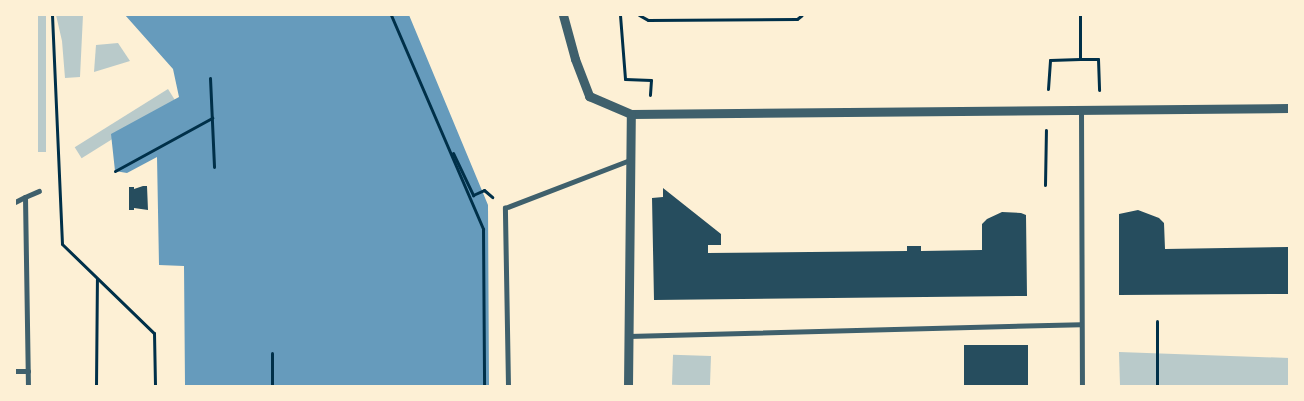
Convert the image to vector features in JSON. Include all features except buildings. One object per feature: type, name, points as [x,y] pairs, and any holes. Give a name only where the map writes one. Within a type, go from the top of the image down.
[{"type":"street","points":[[563,15],[575,59],[589,96],[631,114],[1289,108]]},
{"type":"street","points":[[1081,110],[1082,386]]},
{"type":"street","points":[[628,386],[631,114]]},
{"type":"street","points":[[508,386],[505,208],[630,160]]},
{"type":"street","points":[[15,202],[39,191]]},
{"type":"street","points":[[25,197],[28,386]]},
{"type":"street","points":[[628,336],[1081,324]]},
{"type":"street","points":[[15,371],[28,371]]},
{"type":"path","points":[[52,15],[62,244],[154,333],[155,386]]},
{"type":"path","points":[[391,15],[483,229],[484,386]]},
{"type":"path","points":[[620,15],[625,79],[651,80],[648,114]]},
{"type":"path","points":[[639,15],[648,20],[658,20],[797,19],[802,15]]},
{"type":"path","points":[[210,78],[214,167]]},
{"type":"path","points":[[432,109],[473,195],[484,190]]},
{"type":"path","points":[[115,170],[212,118]]},
{"type":"path","points":[[96,386],[97,278]]},
{"type":"path","points":[[1157,322],[1157,386]]},
{"type":"path","points":[[272,353],[272,386]]},
{"type":"shaded area","points":[[38,15],[46,15],[46,152],[38,152]]},
{"type":"shaded area","points":[[56,15],[83,15],[80,77],[65,78],[62,41]]},
{"type":"shaded area","points":[[118,43],[130,61],[94,72],[96,45]]},
{"type":"shaded area","points":[[168,89],[175,100],[82,158],[75,147]]},
{"type":"shaded area","points":[[1119,352],[1289,358],[1289,386],[1120,386]]},
{"type":"shaded area","points":[[673,355],[711,356],[710,386],[672,385]]},
{"type":"water","points":[[125,15],[409,15],[488,205],[489,386],[185,386],[184,266],[159,265],[157,157],[127,173],[115,171],[111,134],[179,97],[173,69]]}]
